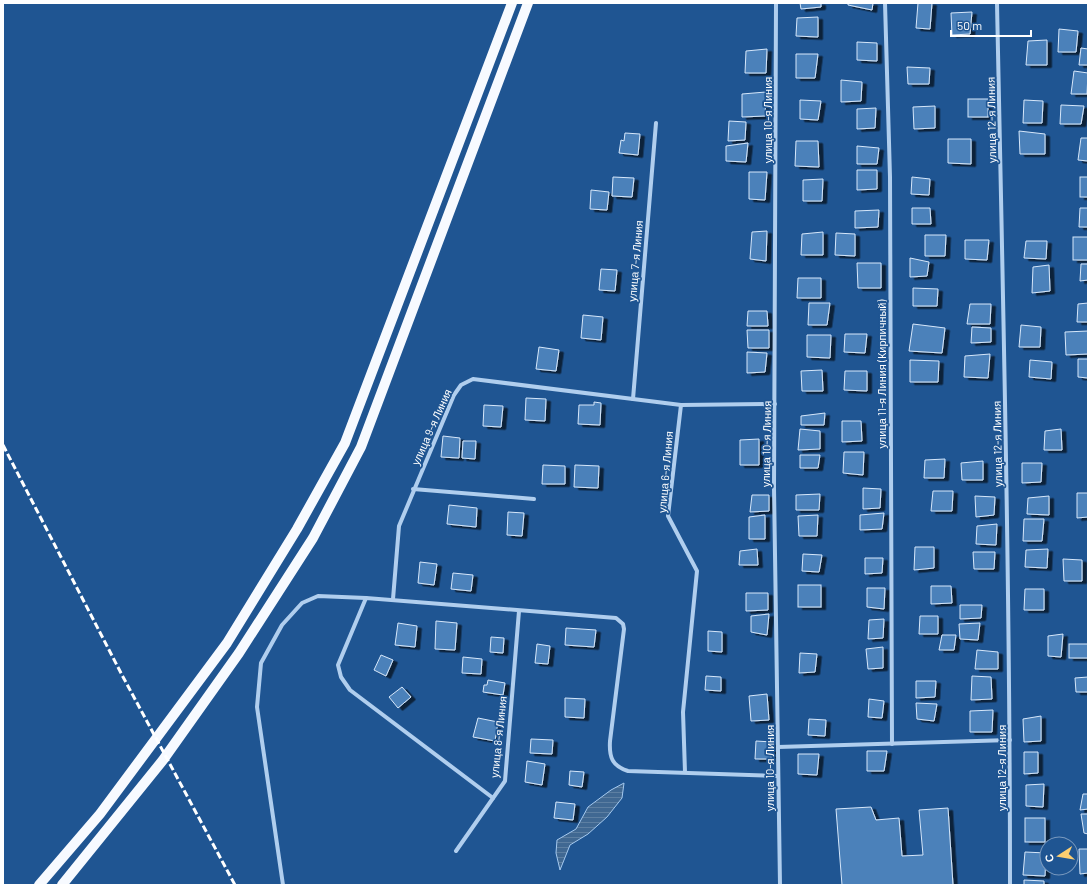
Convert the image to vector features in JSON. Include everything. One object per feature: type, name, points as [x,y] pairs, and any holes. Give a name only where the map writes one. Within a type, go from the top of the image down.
[{"type":"main road","points":[[39,885],[100,814],[227,643],[297,529],[345,443],[512,3]]},
{"type":"main road","points":[[62,885],[167,753],[239,653],[312,538],[362,447],[528,3]]},
{"type":"street","name":"улица 10-я Линия","points":[[776,3],[774,488],[780,885]]},
{"type":"street","name":"улица 11-я Линия (Кирпичный)","points":[[885,3],[890,184],[892,744]]},
{"type":"street","name":"улица 12-я Линия","points":[[997,3],[1010,740],[1010,885]]},
{"type":"street","name":"улица 7-я Линия","points":[[633,399],[656,123]]},
{"type":"street","name":"улица 9-я Линия","points":[[393,599],[399,526],[413,489],[454,395],[461,385],[473,379],[681,405]]},
{"type":"street","points":[[681,405],[775,404]]},
{"type":"street","name":"улица 6-я Линия","points":[[681,405],[668,516],[697,571],[683,712],[685,772]]},
{"type":"street","points":[[413,489],[534,499]]},
{"type":"street","points":[[283,885],[257,707],[261,663],[282,625],[302,603],[318,596],[393,599],[519,611],[611,616],[620,620],[624,629],[610,741],[612,762],[620,768],[628,771],[778,776]]},
{"type":"street","points":[[366,598],[338,665],[341,677],[350,690],[493,798]]},
{"type":"street","name":"улица 8-я Линия","points":[[456,851],[505,781],[519,611]]},
{"type":"street","points":[[778,747],[1010,740]]},
{"type":"water","points":[[624,783],[622,798],[607,817],[588,834],[570,845],[560,870],[556,853],[557,840],[576,829],[588,807],[611,790]]},
{"type":"building","points":[[800,3],[821,3],[821,7],[801,9]]},
{"type":"building","points":[[848,3],[873,3],[872,10],[848,5]]},
{"type":"building","points":[[918,3],[932,3],[930,29],[916,28]]},
{"type":"building","points":[[972,12],[970,34],[952,35],[951,13]]},
{"type":"building","points":[[818,17],[818,37],[796,36],[797,18]]},
{"type":"building","points":[[1059,29],[1078,31],[1076,52],[1058,52]]},
{"type":"building","points":[[1047,40],[1047,65],[1026,65],[1028,41]]},
{"type":"building","points":[[857,42],[877,43],[877,61],[857,60]]},
{"type":"building","points":[[1081,48],[1088,49],[1088,65],[1079,65]]},
{"type":"building","points":[[767,49],[766,73],[745,73],[746,51]]},
{"type":"building","points":[[796,54],[818,54],[815,78],[796,78]]},
{"type":"building","points":[[907,67],[930,68],[929,84],[908,84]]},
{"type":"building","points":[[1074,71],[1088,73],[1087,94],[1071,94]]},
{"type":"building","points":[[841,80],[862,82],[861,101],[841,102]]},
{"type":"building","points":[[766,92],[765,116],[742,117],[742,94]]},
{"type":"building","points":[[968,99],[988,99],[988,117],[968,117]]},
{"type":"building","points":[[800,100],[821,101],[818,120],[800,119]]},
{"type":"building","points":[[1024,100],[1043,101],[1042,123],[1023,123]]},
{"type":"building","points":[[1061,105],[1084,106],[1081,124],[1060,124]]},
{"type":"building","points":[[935,106],[935,128],[914,129],[913,107]]},
{"type":"building","points":[[876,108],[875,128],[857,129],[857,109]]},
{"type":"building","points":[[729,121],[746,122],[745,140],[728,141]]},
{"type":"building","points":[[1019,131],[1045,134],[1045,154],[1020,154]]},
{"type":"building","points":[[625,133],[640,134],[638,155],[619,153],[621,140],[624,141]]},
{"type":"building","points":[[1081,138],[1088,138],[1088,161],[1078,160]]},
{"type":"building","points":[[948,139],[971,139],[971,164],[948,163]]},
{"type":"building","points":[[796,141],[818,141],[819,167],[795,166]]},
{"type":"building","points":[[748,143],[746,162],[726,161],[726,146]]},
{"type":"building","points":[[857,146],[879,148],[877,164],[857,164]]},
{"type":"building","points":[[857,170],[877,170],[877,189],[857,190]]},
{"type":"building","points":[[749,172],[767,172],[765,200],[749,199]]},
{"type":"building","points":[[613,177],[634,178],[632,197],[612,196]]},
{"type":"building","points":[[912,177],[930,179],[929,195],[911,194]]},
{"type":"building","points":[[1080,177],[1088,177],[1088,197],[1080,197]]},
{"type":"building","points":[[823,179],[822,201],[803,201],[803,180]]},
{"type":"building","points":[[591,190],[609,192],[607,210],[590,209]]},
{"type":"building","points":[[912,208],[930,208],[931,224],[912,224]]},
{"type":"building","points":[[1080,208],[1088,208],[1088,227],[1079,227]]},
{"type":"building","points":[[879,210],[878,227],[855,228],[855,211]]},
{"type":"building","points":[[767,231],[766,261],[750,259],[752,232]]},
{"type":"building","points":[[823,232],[823,255],[801,255],[802,234]]},
{"type":"building","points":[[836,233],[855,234],[855,256],[835,255]]},
{"type":"building","points":[[925,235],[946,235],[945,256],[925,256]]},
{"type":"building","points":[[1073,237],[1088,237],[1088,260],[1073,260]]},
{"type":"building","points":[[965,240],[989,240],[987,260],[965,259]]},
{"type":"building","points":[[1026,241],[1047,241],[1046,259],[1024,258]]},
{"type":"building","points":[[910,258],[929,262],[927,276],[910,277]]},
{"type":"building","points":[[857,263],[881,263],[881,288],[858,288]]},
{"type":"building","points":[[1081,264],[1088,264],[1088,280],[1080,281]]},
{"type":"building","points":[[1049,265],[1050,291],[1032,293],[1033,267]]},
{"type":"building","points":[[601,269],[617,270],[615,291],[599,290]]},
{"type":"building","points":[[798,278],[821,278],[821,298],[797,298]]},
{"type":"building","points":[[913,288],[938,289],[937,306],[913,306]]},
{"type":"building","points":[[809,303],[830,303],[827,325],[808,325]]},
{"type":"building","points":[[1088,303],[1088,322],[1077,322],[1078,304]]},
{"type":"building","points":[[970,304],[991,304],[990,324],[967,324]]},
{"type":"building","points":[[748,311],[767,311],[768,326],[747,326]]},
{"type":"building","points":[[583,315],[603,317],[601,340],[581,338]]},
{"type":"building","points":[[913,324],[945,328],[942,353],[909,351]]},
{"type":"building","points":[[1021,325],[1041,327],[1040,347],[1019,347]]},
{"type":"building","points":[[972,327],[991,328],[991,342],[971,343]]},
{"type":"building","points":[[747,330],[769,330],[769,348],[748,348]]},
{"type":"building","points":[[1088,331],[1088,354],[1066,355],[1065,332]]},
{"type":"building","points":[[845,334],[867,334],[865,353],[844,352]]},
{"type":"building","points":[[807,335],[831,335],[830,358],[807,357]]},
{"type":"building","points":[[539,347],[559,350],[556,371],[536,369]]},
{"type":"building","points":[[747,352],[767,353],[765,372],[747,373]]},
{"type":"building","points":[[990,354],[988,378],[964,377],[965,356]]},
{"type":"building","points":[[1078,359],[1088,359],[1088,378],[1078,377]]},
{"type":"building","points":[[910,360],[939,361],[938,382],[910,382]]},
{"type":"building","points":[[1030,360],[1052,362],[1051,379],[1029,377]]},
{"type":"building","points":[[822,370],[823,391],[802,391],[801,371]]},
{"type":"building","points":[[845,371],[867,371],[867,391],[844,390]]},
{"type":"building","points":[[526,398],[546,399],[545,421],[525,420]]},
{"type":"building","points":[[594,402],[601,403],[600,425],[578,424],[579,405],[594,405]]},
{"type":"building","points":[[484,405],[503,406],[501,427],[483,426]]},
{"type":"building","points":[[825,413],[824,425],[801,425],[801,416]]},
{"type":"building","points":[[842,421],[861,421],[862,441],[842,442]]},
{"type":"building","points":[[800,429],[820,431],[820,449],[798,450]]},
{"type":"building","points":[[1061,429],[1062,450],[1044,450],[1045,431]]},
{"type":"building","points":[[443,436],[460,438],[459,458],[441,457]]},
{"type":"building","points":[[759,439],[759,465],[740,465],[740,440]]},
{"type":"building","points":[[463,441],[476,441],[475,459],[462,458]]},
{"type":"building","points":[[844,452],[864,452],[863,475],[843,473]]},
{"type":"building","points":[[800,455],[820,455],[818,468],[800,468]]},
{"type":"building","points":[[945,459],[944,478],[924,478],[925,460]]},
{"type":"building","points":[[983,461],[983,480],[962,480],[961,463]]},
{"type":"building","points":[[1022,463],[1042,463],[1041,482],[1022,483]]},
{"type":"building","points":[[543,465],[565,466],[565,484],[542,484]]},
{"type":"building","points":[[575,465],[599,466],[598,488],[574,487]]},
{"type":"building","points":[[863,488],[881,489],[880,508],[863,509]]},
{"type":"building","points":[[933,491],[953,491],[952,511],[931,511]]},
{"type":"building","points":[[1077,493],[1088,493],[1088,517],[1077,518]]},
{"type":"building","points":[[820,494],[819,510],[796,510],[796,495]]},
{"type":"building","points":[[752,495],[769,495],[769,511],[750,512]]},
{"type":"building","points":[[975,496],[995,497],[994,515],[976,517]]},
{"type":"building","points":[[1049,496],[1049,515],[1027,514],[1028,498]]},
{"type":"building","points":[[449,505],[477,508],[476,527],[447,524]]},
{"type":"building","points":[[508,512],[524,513],[522,536],[507,535]]},
{"type":"building","points":[[884,513],[882,529],[860,530],[860,515]]},
{"type":"building","points":[[765,515],[765,539],[749,539],[749,517]]},
{"type":"building","points":[[818,515],[817,536],[799,536],[798,516]]},
{"type":"building","points":[[1024,519],[1044,519],[1042,541],[1023,541]]},
{"type":"building","points":[[997,524],[996,545],[976,544],[977,526]]},
{"type":"building","points":[[915,547],[934,547],[934,568],[914,570]]},
{"type":"building","points":[[757,549],[758,565],[739,565],[740,551]]},
{"type":"building","points":[[1048,549],[1047,568],[1025,567],[1026,550]]},
{"type":"building","points":[[973,552],[995,552],[994,569],[974,569]]},
{"type":"building","points":[[803,554],[822,555],[819,572],[802,571]]},
{"type":"building","points":[[865,558],[883,558],[882,573],[865,574]]},
{"type":"building","points":[[1063,559],[1082,560],[1082,581],[1064,581]]},
{"type":"building","points":[[420,562],[437,564],[434,585],[418,583]]},
{"type":"building","points":[[453,573],[473,575],[471,591],[451,589]]},
{"type":"building","points":[[798,585],[821,585],[821,607],[798,607]]},
{"type":"building","points":[[931,586],[951,586],[952,603],[931,604]]},
{"type":"building","points":[[867,588],[885,588],[884,609],[867,607]]},
{"type":"building","points":[[1025,589],[1044,589],[1044,610],[1024,610]]},
{"type":"building","points":[[746,593],[768,593],[768,610],[746,611]]},
{"type":"building","points":[[960,605],[982,605],[981,618],[960,619]]},
{"type":"building","points":[[769,614],[767,635],[751,632],[751,616]]},
{"type":"building","points":[[920,616],[938,616],[938,634],[919,634]]},
{"type":"building","points":[[884,619],[883,638],[868,639],[869,620]]},
{"type":"building","points":[[436,621],[457,623],[455,650],[435,649]]},
{"type":"building","points":[[398,623],[417,626],[415,647],[395,645]]},
{"type":"building","points":[[980,623],[978,640],[960,639],[959,624]]},
{"type":"building","points":[[566,628],[596,630],[594,647],[565,645]]},
{"type":"building","points":[[708,631],[722,632],[722,652],[708,651]]},
{"type":"building","points":[[1063,634],[1061,657],[1048,656],[1048,636]]},
{"type":"building","points":[[942,635],[956,635],[954,650],[939,650]]},
{"type":"building","points":[[491,637],[504,638],[503,653],[490,652]]},
{"type":"building","points":[[537,644],[550,646],[548,664],[535,663]]},
{"type":"building","points":[[1069,644],[1088,644],[1088,658],[1069,658]]},
{"type":"building","points":[[883,647],[883,668],[868,669],[866,649]]},
{"type":"building","points":[[977,650],[998,652],[998,669],[975,669]]},
{"type":"building","points":[[800,653],[817,654],[815,672],[799,673]]},
{"type":"building","points":[[381,655],[393,660],[386,676],[374,670]]},
{"type":"building","points":[[463,657],[482,659],[481,674],[462,673]]},
{"type":"building","points":[[706,676],[721,677],[721,691],[705,690]]},
{"type":"building","points":[[972,676],[991,677],[992,699],[971,700]]},
{"type":"building","points":[[1088,677],[1088,692],[1076,692],[1075,678]]},
{"type":"building","points":[[488,680],[505,683],[503,695],[483,692],[484,685],[487,685]]},
{"type":"building","points":[[916,681],[936,681],[935,697],[916,698]]},
{"type":"building","points":[[402,687],[411,697],[398,708],[389,697]]},
{"type":"building","points":[[767,694],[769,720],[751,721],[749,696]]},
{"type":"building","points":[[565,698],[585,699],[584,718],[565,717]]},
{"type":"building","points":[[869,699],[884,701],[882,718],[868,717]]},
{"type":"building","points":[[916,703],[937,704],[934,721],[917,719]]},
{"type":"building","points":[[993,710],[992,732],[970,732],[970,711]]},
{"type":"building","points":[[1041,716],[1041,741],[1024,742],[1023,719]]},
{"type":"building","points":[[478,718],[498,722],[495,741],[473,737]]},
{"type":"building","points":[[809,719],[826,720],[825,736],[808,735]]},
{"type":"building","points":[[531,739],[553,740],[552,754],[530,753]]},
{"type":"building","points":[[756,741],[772,742],[771,759],[755,759]]},
{"type":"building","points":[[867,751],[887,751],[884,771],[867,771]]},
{"type":"building","points":[[1024,752],[1038,752],[1038,773],[1024,774]]},
{"type":"building","points":[[798,754],[819,754],[817,775],[798,774]]},
{"type":"building","points":[[527,761],[545,764],[542,785],[525,782]]},
{"type":"building","points":[[570,771],[584,772],[582,787],[569,785]]},
{"type":"building","points":[[1044,784],[1043,807],[1026,806],[1026,785]]},
{"type":"building","points":[[1083,794],[1088,794],[1088,809],[1080,810]]},
{"type":"building","points":[[556,802],[575,804],[573,820],[554,818]]},
{"type":"building","points":[[871,807],[876,820],[899,818],[902,856],[923,855],[919,810],[948,808],[953,885],[842,885],[836,809]]},
{"type":"building","points":[[1081,814],[1088,814],[1088,834],[1084,833]]},
{"type":"building","points":[[1025,818],[1045,818],[1045,836],[1039,836],[1039,842],[1025,842]]},
{"type":"building","points":[[1079,849],[1088,849],[1088,873],[1080,874]]},
{"type":"building","points":[[1025,852],[1039,853],[1039,876],[1023,875]]},
{"type":"building","points":[[1024,880],[1044,881],[1044,885],[1024,885]]},
{"type":"railway","points":[[3,445],[122,675],[235,885]]}]
